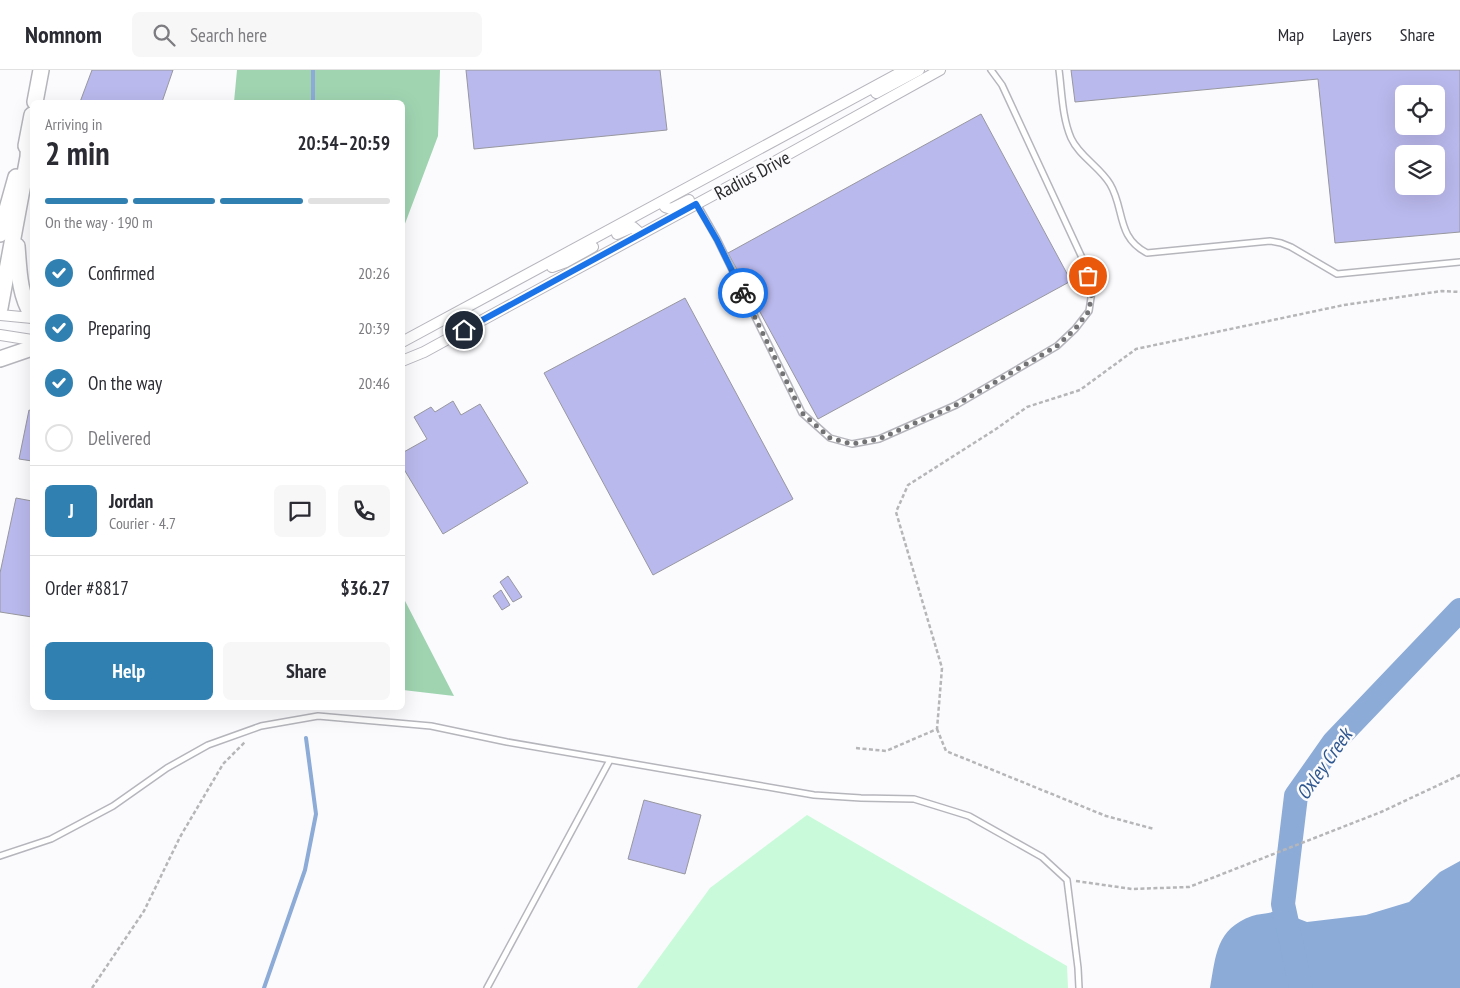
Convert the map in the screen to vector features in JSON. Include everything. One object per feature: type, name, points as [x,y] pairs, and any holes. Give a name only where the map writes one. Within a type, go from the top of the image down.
[{"type":"street","points":[[35,100],[41,70]]},
{"type":"street","name":"Radius Drive","points":[[405,340],[905,70]]},
{"type":"street","points":[[849,100],[876,93],[919,70]]},
{"type":"street","name":"Radius Drive","points":[[405,360],[424,352],[940,70]]},
{"type":"street","points":[[0,308],[28,156],[30,130]]},
{"type":"street","points":[[0,234],[29,137]]},
{"type":"street","points":[[662,202],[665,207],[671,209],[744,171],[776,161]]},
{"type":"street","points":[[16,227],[22,292],[30,312]]},
{"type":"street","points":[[525,276],[566,262],[626,229],[633,228],[641,234]]},
{"type":"street","points":[[0,315],[30,316]]},
{"type":"street","points":[[0,336],[30,340]]},
{"type":"street","points":[[0,359],[30,349]]},
{"type":"lane","points":[[696,204],[717,240],[802,413],[817,428],[830,438],[852,444],[879,439],[948,409],[1057,346],[1075,329],[1089,311],[1092,291],[1084,262],[1002,85],[991,70]]},
{"type":"lane","points":[[1059,70],[1066,124],[1072,139],[1078,149],[1102,172],[1112,186],[1126,234],[1131,242],[1147,252],[1270,241],[1291,247],[1337,274],[1460,262]]},
{"type":"lane","points":[[0,856],[52,840],[113,806],[167,768],[208,745],[261,726],[318,716],[430,726],[507,742],[814,795],[914,799],[970,816],[1042,857],[1068,880],[1079,988]]},
{"type":"lane","points":[[486,988],[610,760]]},
{"type":"path","points":[[1154,829],[1106,816],[946,751],[937,729],[942,668],[896,512],[908,485],[996,430],[1027,407],[1080,390],[1136,349],[1344,306],[1442,291],[1460,292]]},
{"type":"path","points":[[92,988],[144,911],[180,837],[223,764],[261,726]]},
{"type":"path","points":[[856,748],[886,751],[937,729]]},
{"type":"path","points":[[1068,880],[1132,889],[1189,887],[1381,812],[1460,775]]},
{"type":"green space","points":[[237,70],[440,70],[438,136],[405,224],[405,100],[234,100]]},
{"type":"green space","points":[[405,601],[454,696],[405,690]]},
{"type":"green space","points":[[807,815],[1067,966],[1068,988],[637,988],[710,888]]},
{"type":"water","points":[[1460,861],[1460,988],[1210,988],[1216,954],[1220,944],[1224,936],[1240,921],[1255,915],[1278,910],[1283,904],[1294,917],[1307,922],[1366,915],[1409,902],[1440,872]]},
{"type":"building","points":[[92,70],[173,70],[163,100],[81,100]]},
{"type":"building","points":[[466,70],[660,70],[667,130],[474,149]]},
{"type":"building","points":[[1071,70],[1460,70],[1460,232],[1335,243],[1318,79],[1075,102]]},
{"type":"building","points":[[981,114],[1071,281],[818,419],[728,253]]},
{"type":"building","points":[[685,298],[793,499],[653,575],[544,373]]},
{"type":"building","points":[[453,401],[461,415],[480,404],[528,483],[443,534],[405,471],[405,451],[427,439],[414,417],[431,407],[435,412]]},
{"type":"building","points":[[29,410],[30,461],[19,459]]},
{"type":"building","points":[[16,498],[30,501],[30,617],[0,612],[0,573]]},
{"type":"building","points":[[508,576],[522,597],[513,602],[500,582]]},
{"type":"building","points":[[501,590],[510,605],[502,610],[493,596]]},
{"type":"building","points":[[644,800],[701,815],[685,874],[628,859]]},
{"type":"waterway","points":[[313,70],[313,100]]},
{"type":"waterway","name":"Oxley Creek","points":[[1301,988],[1283,904],[1296,796],[1334,742],[1460,610]]},
{"type":"waterway","points":[[264,988],[305,870],[316,814],[306,738]]},
{"type":"way so far","points":[[743,293],[802,413],[830,438],[852,444],[879,439],[956,405],[1057,346],[1075,329],[1089,311],[1092,291],[1088,276]]},
{"type":"route","points":[[464,330],[696,204],[717,240],[743,293]]}]
